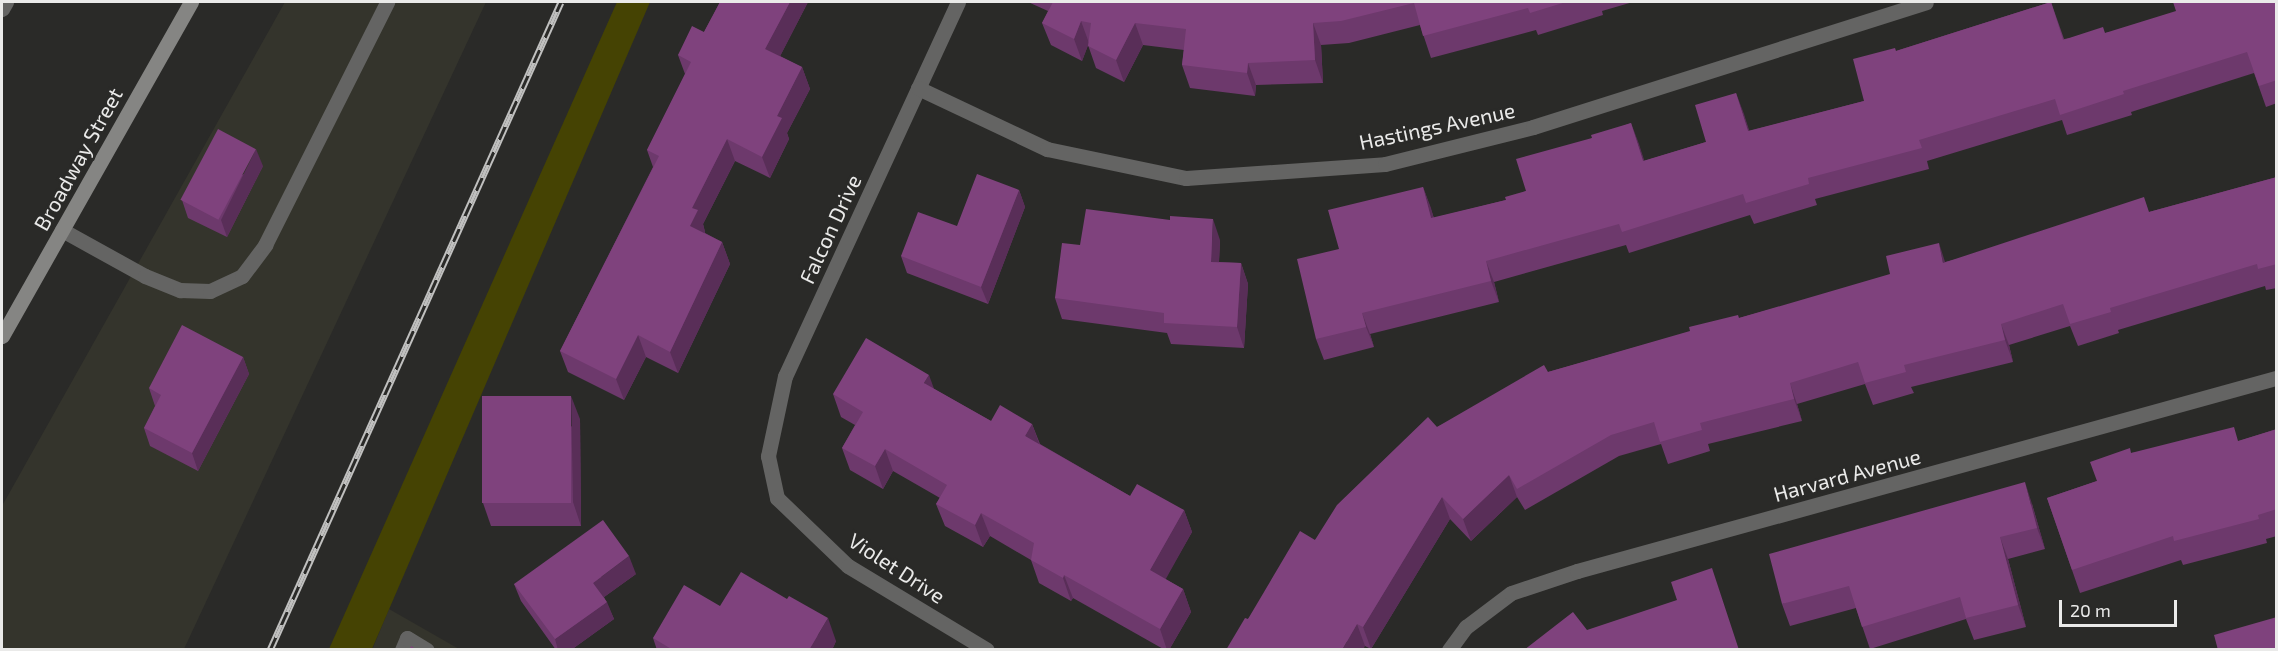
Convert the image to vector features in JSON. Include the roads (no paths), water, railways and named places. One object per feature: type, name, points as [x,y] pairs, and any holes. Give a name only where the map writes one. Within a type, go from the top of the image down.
[{"type":"main road","name":"Broadway Street","points":[[2,336],[191,2]]},
{"type":"street","points":[[2,9],[6,2]]},
{"type":"street","points":[[62,230],[145,276],[180,290],[210,291],[242,276],[265,245],[387,2]]},
{"type":"street","name":"Falcon Drive","points":[[774,481],[768,456],[785,376],[958,2]]},
{"type":"street","name":"Hastings Avenue","points":[[918,88],[1047,149],[1186,178],[1385,164],[1533,127],[1926,2]]},
{"type":"street","name":"Harvard Avenue","points":[[1449,650],[1466,627],[1512,593],[1577,571],[2277,378]]},
{"type":"street","name":"Violet Drive","points":[[774,481],[777,498],[849,566],[987,650]]},
{"type":"street","points":[[402,650],[407,638],[427,650]]},
{"type":"railway","points":[[270,650],[561,2]]}]
